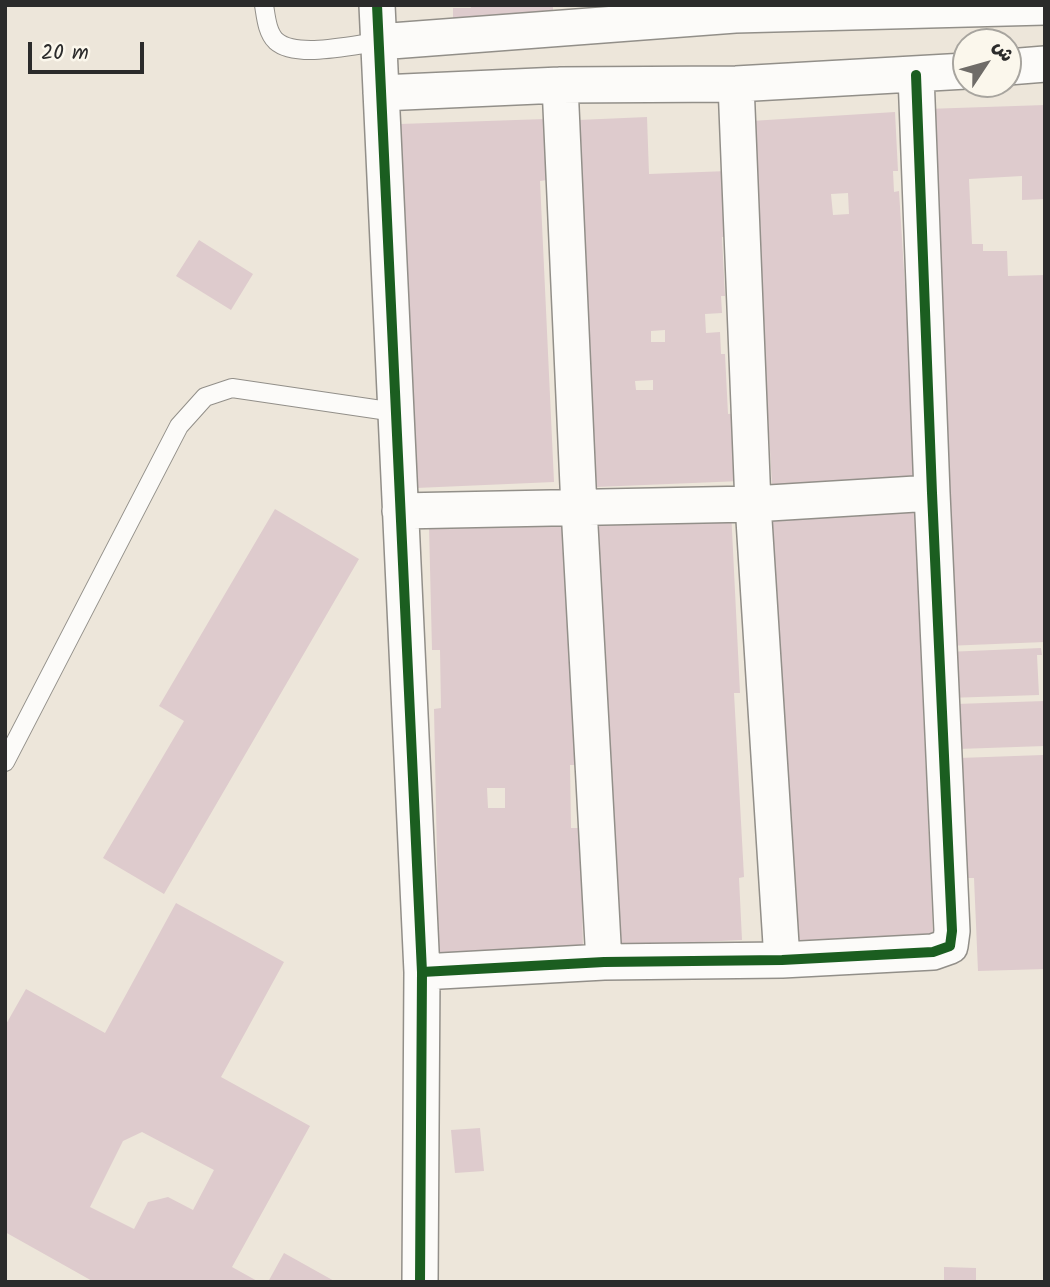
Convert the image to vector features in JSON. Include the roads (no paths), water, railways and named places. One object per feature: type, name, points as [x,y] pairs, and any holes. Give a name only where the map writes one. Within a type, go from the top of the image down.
[{"type":"street","points":[[377,5],[422,972],[420,1282]]},
{"type":"street","points":[[378,42],[735,15],[1045,7]]},
{"type":"street","points":[[1022,66],[1045,64]]},
{"type":"street","points":[[381,93],[560,85],[736,84],[952,72]]},
{"type":"street","points":[[422,972],[604,962],[782,960],[933,952],[950,946],[951,917],[916,75]]},
{"type":"street","points":[[736,84],[753,504],[782,960]]},
{"type":"street","points":[[560,85],[579,508],[604,962]]},
{"type":"street","points":[[400,510],[753,504],[932,493]]},
{"type":"lane","points":[[264,5],[269,30],[277,42],[304,51],[378,42]]},
{"type":"lane","points":[[5,762],[179,426],[205,397],[232,388],[395,412]]}]
